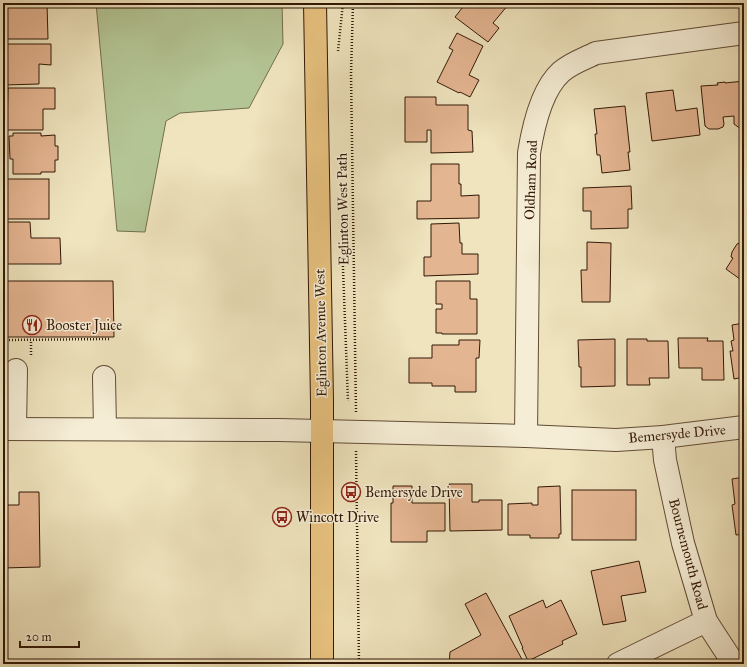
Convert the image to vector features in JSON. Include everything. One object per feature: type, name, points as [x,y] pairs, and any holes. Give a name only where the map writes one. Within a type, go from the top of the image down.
[{"type":"main road","name":"Eglinton Avenue West","points":[[315,3],[322,431],[322,664]]},
{"type":"street","name":"Oldham Road","points":[[526,436],[529,153],[537,116],[549,88],[560,73],[575,62],[596,54],[744,33]]},
{"type":"street","points":[[16,370],[9,429],[322,431]]},
{"type":"street","points":[[104,377],[105,429]]},
{"type":"street","name":"Bemersyde Drive","points":[[322,431],[526,436],[616,440],[663,437],[744,427]]},
{"type":"street","name":"Bournemouth Road","points":[[663,437],[665,460],[683,543],[706,621],[734,664]]},
{"type":"street","points":[[618,664],[706,621]]},
{"type":"path","points":[[338,56],[343,3]]},
{"type":"path","name":"Eglinton West Path","points":[[353,3],[351,74],[356,414]]},
{"type":"path","points":[[342,236],[348,401]]},
{"type":"path","points":[[3,340],[110,339]]},
{"type":"path","points":[[356,454],[359,664]]},
{"type":"green space","points":[[96,3],[282,3],[283,44],[249,108],[180,113],[166,121],[145,232],[117,231]]},
{"type":"building","points":[[4,3],[47,3],[48,39],[4,39]]},
{"type":"building","points":[[466,3],[505,3],[508,5],[493,23],[499,28],[488,42],[455,17]]},
{"type":"building","points":[[542,3],[561,3],[542,6]]},
{"type":"building","points":[[457,33],[483,46],[469,75],[479,80],[470,97],[437,82],[453,50],[449,48]]},
{"type":"building","points":[[4,44],[51,44],[51,65],[39,64],[39,84],[4,85]]},
{"type":"building","points":[[744,81],[744,128],[741,129],[734,124],[734,116],[723,117],[723,127],[718,129],[709,129],[705,126],[701,86],[718,85],[717,83],[725,82]]},
{"type":"building","points":[[8,88],[55,88],[55,109],[43,109],[43,130],[7,130]]},
{"type":"building","points":[[673,90],[676,111],[697,108],[700,135],[652,141],[646,93]]},
{"type":"building","points":[[405,97],[436,97],[436,105],[468,105],[468,130],[472,131],[473,152],[431,153],[431,130],[427,130],[427,142],[405,142]]},
{"type":"building","points":[[625,106],[630,152],[628,152],[630,170],[602,173],[600,155],[597,155],[595,134],[597,134],[594,109]]},
{"type":"building","points":[[13,133],[41,133],[41,136],[55,135],[55,146],[58,146],[58,160],[55,160],[55,172],[41,172],[41,174],[13,174],[13,159],[10,159],[9,136],[13,136]]},
{"type":"building","points":[[431,164],[459,164],[459,184],[461,184],[461,196],[479,195],[479,218],[417,219],[417,201],[431,201]]},
{"type":"building","points":[[5,179],[49,179],[49,219],[5,219]]},
{"type":"building","points":[[631,186],[632,209],[628,209],[628,228],[591,229],[591,211],[583,211],[583,188]]},
{"type":"building","points":[[7,222],[30,222],[31,238],[60,238],[61,264],[7,264]]},
{"type":"building","points":[[459,223],[462,254],[478,254],[478,274],[424,276],[424,257],[431,257],[431,224]]},
{"type":"building","points":[[587,242],[611,243],[610,302],[582,302],[581,270],[587,270]]},
{"type":"building","points":[[742,242],[744,244],[744,282],[726,269],[733,258],[731,257],[732,252],[737,244]]},
{"type":"building","points":[[6,281],[113,281],[114,337],[6,337]]},
{"type":"building","points":[[436,281],[470,281],[470,299],[477,299],[477,334],[436,333],[436,309],[442,309],[442,304],[436,304]]},
{"type":"building","points":[[744,323],[744,377],[734,379],[730,351],[733,351],[731,341],[734,340],[732,325]]},
{"type":"building","points":[[678,338],[708,338],[707,341],[723,341],[724,380],[702,380],[702,368],[679,368]]},
{"type":"building","points":[[615,339],[615,386],[581,387],[581,367],[579,367],[578,340]]},
{"type":"building","points":[[627,339],[668,341],[669,378],[649,378],[650,385],[627,385]]},
{"type":"building","points":[[459,340],[480,340],[479,358],[476,358],[476,392],[455,392],[455,386],[432,386],[432,383],[409,383],[409,358],[432,358],[432,345],[459,345]]},
{"type":"building","points":[[744,477],[744,534],[736,535],[732,505],[735,504],[732,479]]},
{"type":"building","points":[[449,484],[472,484],[472,502],[479,502],[479,500],[502,500],[502,530],[450,531]]},
{"type":"building","points":[[393,486],[412,486],[412,503],[445,503],[445,531],[427,531],[427,542],[391,542],[391,503],[393,503]]},
{"type":"building","points":[[560,486],[561,534],[559,534],[559,538],[530,538],[530,535],[508,535],[508,504],[532,503],[532,505],[538,505],[538,487]]},
{"type":"building","points":[[572,490],[636,490],[636,540],[572,540]]},
{"type":"building","points":[[19,492],[39,492],[40,567],[3,568],[3,505],[19,505]]},
{"type":"building","points":[[639,561],[646,592],[621,596],[626,621],[603,625],[591,571]]},
{"type":"building","points":[[486,593],[524,663],[449,664],[450,652],[481,635],[465,604]]},
{"type":"building","points":[[543,600],[546,608],[561,600],[577,634],[562,641],[563,644],[528,661],[509,616]]},
{"type":"place","name":"Booster Juice","points":[[32,325]]},
{"type":"place","name":"Bemersyde Drive","points":[[351,492]]},
{"type":"place","name":"Wincott Drive","points":[[282,517]]}]
